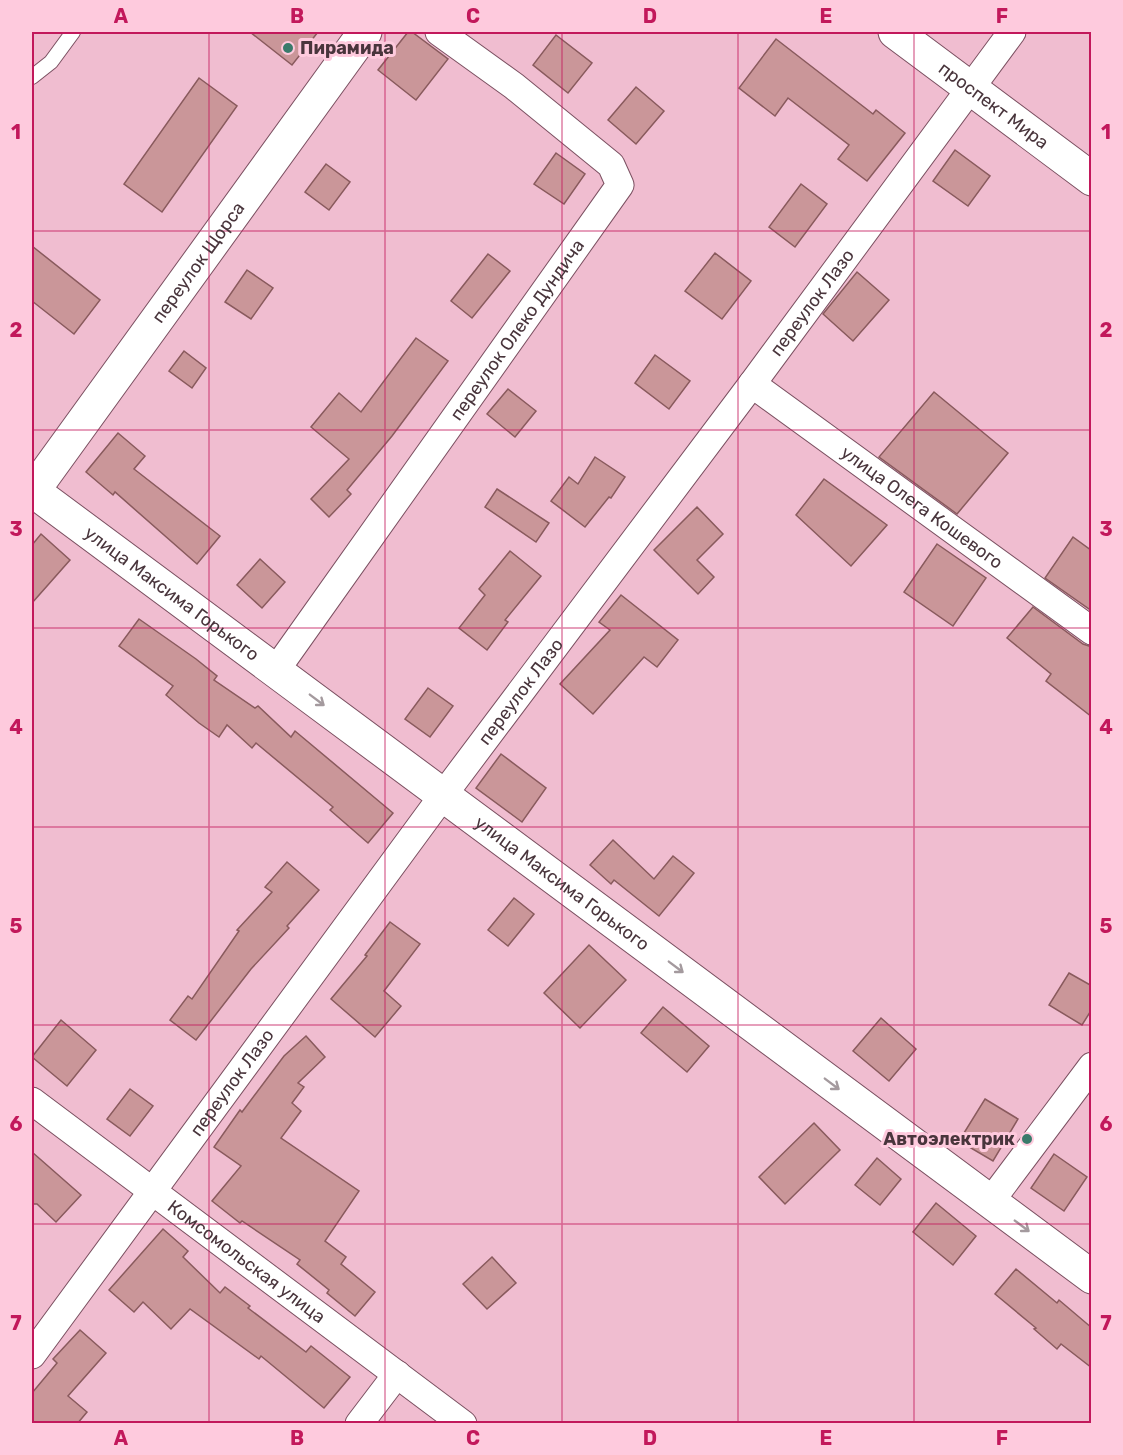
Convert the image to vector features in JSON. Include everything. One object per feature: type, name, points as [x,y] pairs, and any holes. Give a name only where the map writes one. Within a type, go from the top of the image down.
[{"type":"main road","name":"переулок Щорса","points":[[32,492],[365,32]]},
{"type":"main road","name":"проспект Мира","points":[[895,32],[1092,179]]},
{"type":"main road","name":"улица Максима Горького","points":[[32,492],[444,794],[1092,1278]]},
{"type":"street","name":"переулок Олеко Дундича","points":[[276,670],[620,185],[611,165],[514,86],[439,32]]},
{"type":"street","name":"переулок Лазо","points":[[32,1355],[444,794],[752,384],[1012,32]]},
{"type":"street","name":"улица Олега Кошевого","points":[[752,384],[1092,631]]},
{"type":"street","points":[[990,1202],[1092,1066]]},
{"type":"street","name":"Комсомольская улица","points":[[32,1101],[463,1424]]},
{"type":"street","points":[[359,1424],[397,1374]]},
{"type":"lane","points":[[32,77],[51,62],[72,32]]},
{"type":"building","name":"Пирамида","points":[[250,32],[318,32],[292,65]]},
{"type":"building","points":[[408,32],[412,32],[448,59],[416,100],[378,70]]},
{"type":"building","points":[[556,35],[592,63],[568,93],[533,65]]},
{"type":"building","points":[[776,39],[873,114],[876,110],[905,133],[867,181],[838,159],[849,145],[788,98],[775,116],[739,88]]},
{"type":"building","points":[[199,78],[237,106],[162,212],[124,184]]},
{"type":"building","points":[[636,87],[664,111],[636,144],[608,120]]},
{"type":"building","points":[[955,150],[990,176],[968,206],[933,181]]},
{"type":"building","points":[[556,153],[585,174],[564,204],[534,184]]},
{"type":"building","points":[[326,164],[350,182],[329,210],[305,192]]},
{"type":"building","points":[[801,184],[827,204],[795,247],[769,227]]},
{"type":"building","points":[[32,246],[100,300],[74,334],[32,301]]},
{"type":"building","points":[[715,253],[751,281],[722,319],[685,291]]},
{"type":"building","points":[[488,254],[510,271],[472,318],[451,301]]},
{"type":"building","points":[[247,270],[273,288],[251,319],[225,302]]},
{"type":"building","points":[[857,272],[889,300],[853,341],[823,314]]},
{"type":"building","points":[[416,338],[448,361],[392,436],[347,490],[351,494],[329,517],[311,499],[349,459],[311,427],[339,393],[361,412]]},
{"type":"building","points":[[184,351],[206,368],[192,388],[169,371]]},
{"type":"building","points":[[655,355],[690,381],[669,409],[635,383]]},
{"type":"building","points":[[508,389],[536,411],[515,437],[487,414]]},
{"type":"building","points":[[934,392],[1008,453],[957,514],[879,457]]},
{"type":"building","points":[[118,433],[145,456],[134,469],[220,536],[197,564],[115,492],[113,495],[86,472]]},
{"type":"building","points":[[595,457],[625,477],[611,498],[609,497],[585,527],[551,501],[569,477],[578,484]]},
{"type":"building","points":[[824,479],[887,525],[851,566],[796,515]]},
{"type":"building","points":[[497,489],[549,523],[536,542],[485,507]]},
{"type":"building","points":[[697,507],[723,534],[697,560],[714,577],[698,594],[654,550]]},
{"type":"building","points":[[41,534],[70,560],[32,603],[32,545]]},
{"type":"building","points":[[1073,537],[1092,551],[1092,611],[1045,578]]},
{"type":"building","points":[[937,544],[986,578],[953,626],[904,592]]},
{"type":"building","points":[[510,551],[541,576],[505,620],[508,622],[487,650],[459,628],[485,595],[479,589]]},
{"type":"building","points":[[260,559],[285,582],[262,608],[237,585]]},
{"type":"building","points":[[621,595],[678,640],[657,667],[644,657],[593,714],[560,684],[610,630],[599,622]]},
{"type":"building","points":[[1033,607],[1083,644],[1092,647],[1092,717],[1046,681],[1051,674],[1007,638]]},
{"type":"building","points":[[139,619],[217,676],[214,680],[255,708],[258,706],[291,737],[295,731],[393,813],[368,843],[330,810],[333,807],[256,743],[252,748],[227,725],[219,737],[166,695],[173,686],[119,646]]},
{"type":"building","points":[[428,688],[453,706],[430,737],[405,719]]},
{"type":"building","points":[[501,754],[546,788],[522,822],[476,788]]},
{"type":"building","points":[[613,840],[654,879],[673,856],[694,873],[659,916],[614,880],[611,884],[590,865]]},
{"type":"building","points":[[287,862],[319,890],[287,926],[289,928],[251,969],[196,1040],[170,1020],[188,996],[192,999],[239,931],[237,930],[272,892],[265,887]]},
{"type":"building","points":[[514,898],[534,914],[508,946],[488,930]]},
{"type":"building","points":[[390,922],[420,944],[384,991],[401,1006],[375,1037],[331,999],[367,956],[365,955]]},
{"type":"building","points":[[589,945],[626,980],[580,1028],[544,993]]},
{"type":"building","points":[[1069,973],[1092,986],[1092,1009],[1082,1025],[1049,1005]]},
{"type":"building","points":[[663,1007],[709,1046],[687,1072],[641,1033]]},
{"type":"building","points":[[881,1018],[916,1049],[889,1081],[853,1051]]},
{"type":"building","points":[[61,1020],[96,1050],[67,1086],[32,1057]]},
{"type":"building","points":[[306,1036],[325,1057],[298,1083],[304,1087],[292,1103],[301,1111],[281,1138],[359,1191],[325,1241],[346,1257],[341,1264],[375,1292],[355,1316],[327,1293],[329,1290],[297,1264],[300,1260],[242,1221],[240,1223],[212,1201],[241,1166],[214,1147],[240,1110],[242,1112],[284,1056]]},
{"type":"building","points":[[130,1089],[153,1106],[130,1136],[107,1119]]},
{"type":"building","points":[[985,1099],[1018,1119],[993,1161],[959,1141]]},
{"type":"building","points":[[814,1123],[840,1150],[785,1204],[759,1177]]},
{"type":"building","points":[[32,1152],[81,1195],[56,1222],[37,1204],[32,1204]]},
{"type":"building","points":[[1054,1154],[1087,1177],[1064,1211],[1031,1188]]},
{"type":"building","points":[[877,1158],[901,1179],[880,1205],[855,1185]]},
{"type":"building","points":[[936,1203],[976,1236],[953,1265],[913,1232]]},
{"type":"building","points":[[163,1229],[188,1251],[183,1257],[220,1293],[225,1287],[250,1306],[248,1308],[306,1352],[311,1346],[350,1377],[324,1408],[261,1356],[259,1359],[190,1309],[171,1329],[143,1302],[134,1312],[109,1290]]},
{"type":"building","points":[[492,1257],[516,1283],[487,1309],[463,1284]]},
{"type":"building","points":[[1016,1269],[1057,1303],[1059,1300],[1092,1328],[1092,1368],[1061,1344],[1057,1349],[995,1294]]},
{"type":"building","points":[[80,1330],[106,1353],[68,1396],[87,1412],[77,1424],[32,1424],[32,1393],[57,1363],[53,1359]]},
{"type":"place","name":"Пирамида","points":[[288,48]]},
{"type":"place","name":"Автоэлектрик","points":[[1027,1139]]}]
